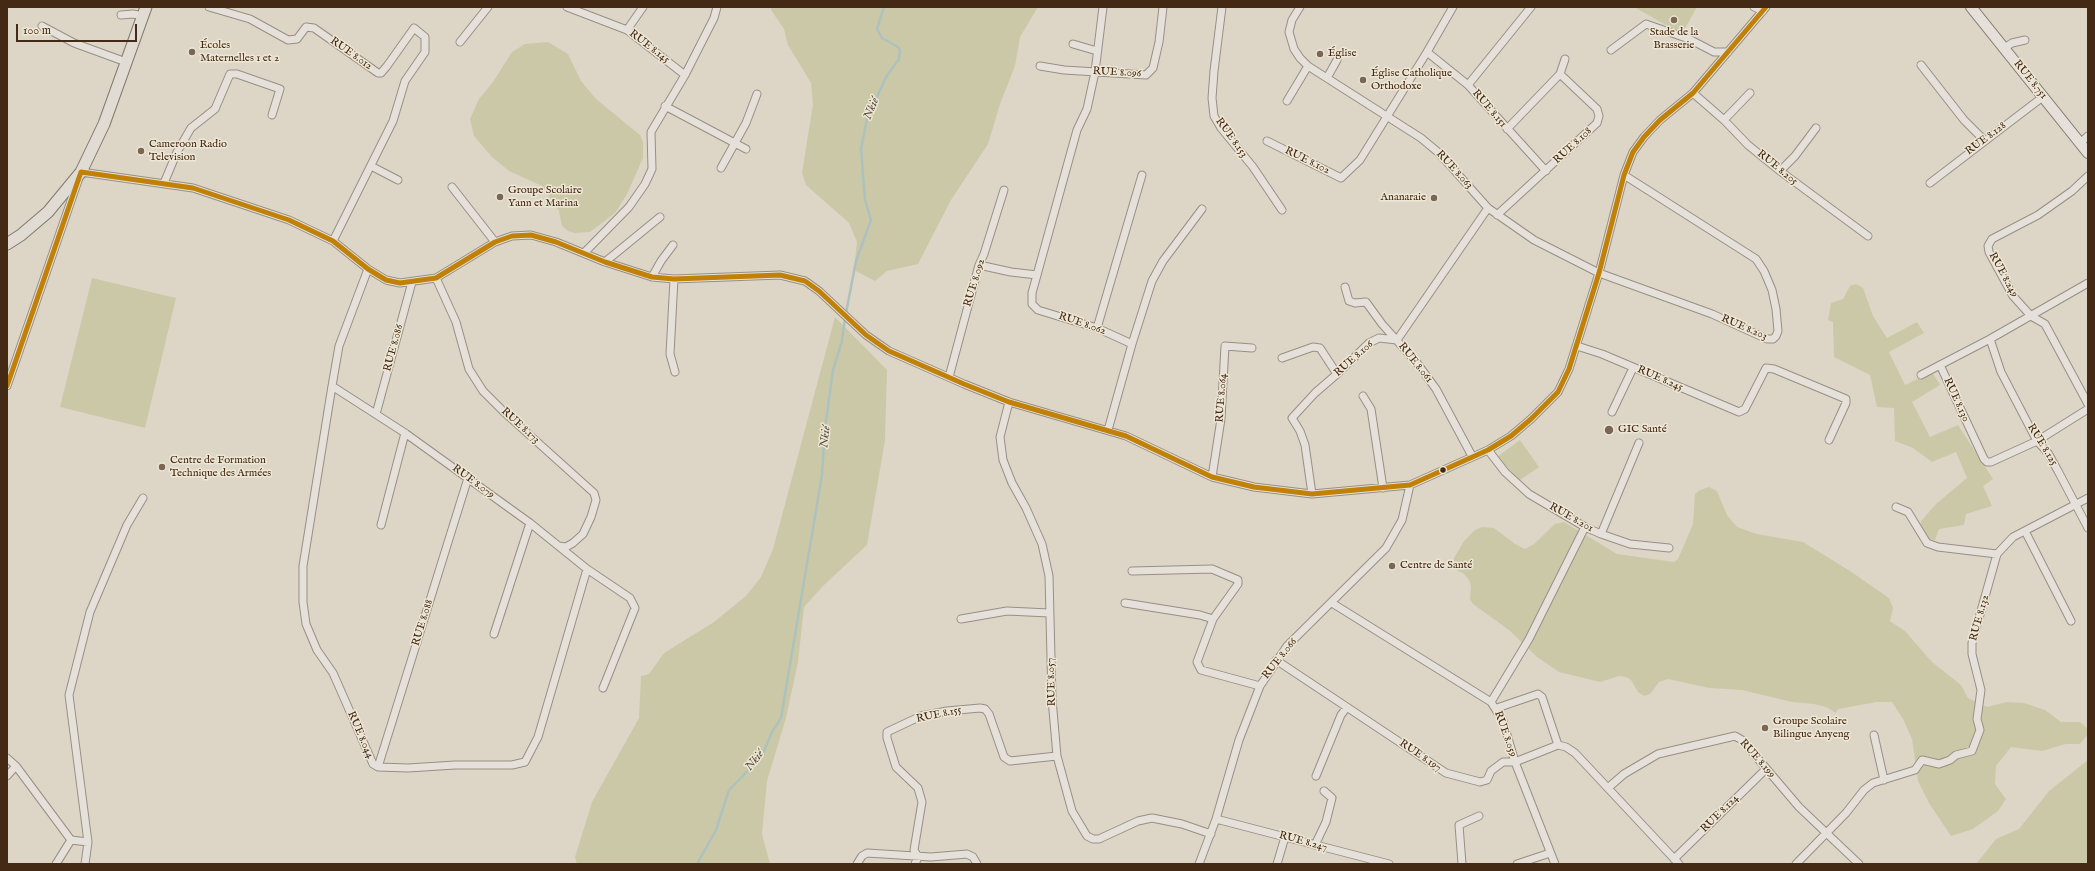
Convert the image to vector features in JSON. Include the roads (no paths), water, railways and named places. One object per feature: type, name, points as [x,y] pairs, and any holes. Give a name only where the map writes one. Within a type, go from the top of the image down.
[{"type":"main road","name":"RUE 8.751","points":[[1971,7],[2044,96],[2084,139],[2088,153]]},
{"type":"main road","points":[[7,244],[21,235],[48,212],[81,172],[104,124],[145,12]]},
{"type":"street","name":"RUE 8.012","points":[[209,7],[250,19],[288,40],[297,39],[306,27],[314,28],[378,73],[381,73],[387,66],[414,28],[425,37],[425,52],[403,85],[393,121],[333,242]]},
{"type":"street","points":[[460,42],[475,26],[488,7]]},
{"type":"street","name":"RUE 8.145","points":[[567,7],[627,30],[685,74]]},
{"type":"street","points":[[627,30],[643,7]]},
{"type":"street","points":[[584,253],[629,207],[645,184],[652,169],[651,132],[685,74],[714,18],[717,7]]},
{"type":"street","points":[[979,265],[1011,272],[1037,274],[1077,130],[1086,109],[1095,72],[1103,7]]},
{"type":"street","name":"RUE 8.096","points":[[1040,66],[1064,70],[1146,75],[1153,68],[1159,42],[1163,7]]},
{"type":"street","name":"RUE 8.153","points":[[1222,7],[1213,85],[1214,116],[1221,128],[1253,167],[1282,210]]},
{"type":"street","name":"RUE 8.063","points":[[1300,7],[1292,20],[1289,32],[1294,49],[1308,66],[1389,115],[1421,138],[1439,153],[1488,208],[1497,215],[1534,240],[1600,273]]},
{"type":"street","points":[[1389,115],[1453,7]]},
{"type":"street","name":"RUE 8.151","points":[[1532,7],[1468,85],[1546,171]]},
{"type":"street","points":[[1754,7],[1765,9]]},
{"type":"street","points":[[7,386],[81,172],[192,188],[289,220],[333,242],[368,269],[386,280],[412,282],[436,278],[495,242],[512,236],[531,236],[556,242],[605,262],[652,277],[674,279],[780,275],[805,281],[841,309],[855,324],[889,351],[1008,402],[1126,436],[1212,477],[1254,487],[1312,494],[1410,485],[1488,450],[1511,436],[1526,424],[1558,392],[1570,369],[1600,273],[1624,175],[1633,152],[1644,137],[1660,120],[1693,93],[1765,9]]},
{"type":"street","points":[[121,15],[145,12]]},
{"type":"street","points":[[1611,50],[1646,24],[1689,39],[1714,52],[1728,52]]},
{"type":"street","points":[[42,26],[74,43],[126,62]]},
{"type":"street","points":[[2004,48],[2012,43],[2025,40]]},
{"type":"street","points":[[1073,44],[1097,51]]},
{"type":"street","points":[[1427,52],[1468,85]]},
{"type":"street","points":[[1507,129],[1560,74],[1566,59]]},
{"type":"street","points":[[1327,78],[1337,60]]},
{"type":"street","points":[[1921,65],[1967,124],[1984,140]]},
{"type":"street","points":[[1287,101],[1308,66]]},
{"type":"street","points":[[164,183],[177,152],[191,128],[215,109],[230,74],[236,74],[280,89],[272,115]]},
{"type":"street","name":"RUE 8.108","points":[[1497,215],[1597,123],[1599,116],[1597,109],[1560,74]]},
{"type":"street","name":"RUE 8.205","points":[[1693,93],[1724,120],[1748,145],[1780,171],[1868,236]]},
{"type":"street","points":[[1724,120],[1750,93]]},
{"type":"street","points":[[721,168],[746,123],[757,94]]},
{"type":"street","name":"RUE 8.128","points":[[1930,183],[1984,140],[2044,96]]},
{"type":"street","points":[[665,106],[746,149]]},
{"type":"street","name":"RUE 8.102","points":[[1267,141],[1341,178],[1360,160],[1389,115]]},
{"type":"street","points":[[1780,171],[1795,156],[1816,128]]},
{"type":"street","points":[[371,166],[398,180]]},
{"type":"street","points":[[1097,328],[1142,175]]},
{"type":"street","name":"RUE 8.203","points":[[1600,273],[1712,314],[1767,340],[1773,339],[1778,331],[1776,309],[1772,290],[1764,271],[1756,259],[1624,175]]},
{"type":"street","name":"RUE 8.249","points":[[2088,176],[2072,191],[2038,215],[1992,239],[1988,246],[1989,252],[2013,296],[2031,316],[2045,324],[2088,404]]},
{"type":"street","points":[[452,187],[495,242]]},
{"type":"street","name":"RUE 8.092","points":[[949,377],[979,265],[984,254],[1004,190]]},
{"type":"street","points":[[1397,340],[1488,208]]},
{"type":"street","points":[[1108,430],[1132,344],[1152,281],[1163,261],[1202,210]]},
{"type":"street","points":[[605,262],[660,217]]},
{"type":"street","points":[[652,277],[661,261],[674,245]]},
{"type":"street","points":[[332,386],[339,346],[368,269]]},
{"type":"street","name":"RUE 8.062","points":[[1037,274],[1032,293],[1032,304],[1038,310],[1097,328],[1132,344]]},
{"type":"street","name":"RUE 8.173","points":[[436,278],[456,322],[469,369],[484,391],[505,413],[594,493],[596,500],[592,517],[583,534],[574,543],[566,547],[558,546]]},
{"type":"street","points":[[674,279],[670,354],[675,372]]},
{"type":"street","name":"RUE 8.086","points":[[376,414],[412,282]]},
{"type":"street","name":"RUE 8.130","points":[[2088,283],[1990,339],[1940,365],[1984,459],[1987,462],[1991,462],[2037,441],[2088,409]]},
{"type":"street","name":"RUE 8.061","points":[[1345,287],[1349,301],[1355,303],[1366,302],[1382,324],[1397,340],[1436,389],[1472,456]]},
{"type":"street","name":"RUE 8.106","points":[[1312,494],[1305,445],[1300,431],[1292,418],[1315,392],[1337,374],[1369,343],[1379,338],[1397,340]]},
{"type":"street","name":"RUE 8.125","points":[[1990,339],[2002,372],[2037,441],[2048,453],[2088,528]]},
{"type":"street","name":"RUE 8.064","points":[[1212,477],[1221,419],[1225,346],[1252,348]]},
{"type":"street","name":"RUE 8.245","points":[[1577,346],[1602,354],[1739,412],[1743,412],[1766,368],[1774,369],[1846,399],[1846,403],[1829,440]]},
{"type":"street","points":[[1282,358],[1313,347],[1320,348],[1337,374]]},
{"type":"street","points":[[1921,374],[1940,365]]},
{"type":"street","points":[[1612,412],[1633,368]]},
{"type":"street","name":"RUE 8.079","points":[[332,386],[406,433],[530,523],[588,569],[630,598],[635,608],[603,688]]},
{"type":"street","name":"RUE 8.044","points":[[332,386],[303,566],[305,616],[306,624],[317,650],[333,673],[373,764],[378,767],[408,768],[455,765],[512,765],[525,762],[538,736],[588,569]]},
{"type":"street","points":[[1363,396],[1370,409],[1383,488]]},
{"type":"street","name":"RUE 8.057","points":[[1008,402],[1000,437],[1003,460],[1012,483],[1026,508],[1042,544],[1049,576],[1052,699],[1057,756],[1072,811],[1087,836],[1093,839],[1099,839],[1138,821],[1152,818],[1182,824],[1210,834]]},
{"type":"street","points":[[381,525],[406,433]]},
{"type":"street","name":"RUE 8.201","points":[[1488,450],[1505,472],[1529,494],[1585,527],[1601,534],[1639,443]]},
{"type":"street","name":"RUE 8.088","points":[[378,767],[468,478]]},
{"type":"street","name":"RUE 8.066","points":[[1199,864],[1216,819],[1239,740],[1260,686],[1276,660],[1287,646],[1386,548],[1402,520],[1410,485]]},
{"type":"street","points":[[85,864],[88,842],[69,695],[90,612],[127,525],[143,498]]},
{"type":"street","name":"RUE 8.132","points":[[1796,864],[1846,813],[1864,790],[1873,782],[1914,770],[1922,760],[1939,764],[1950,760],[1956,755],[1972,751],[1980,730],[1977,719],[1981,690],[1972,654],[1972,643],[1997,554],[2004,544],[2088,498]]},
{"type":"street","points":[[1896,507],[1908,512],[1927,543],[1938,547],[1997,554]]},
{"type":"street","points":[[494,634],[530,523]]},
{"type":"street","points":[[1491,702],[1529,639],[1585,527]]},
{"type":"street","points":[[2026,531],[2071,621]]},
{"type":"street","points":[[1601,534],[1630,544],[1670,548]]},
{"type":"street","points":[[1132,571],[1212,569],[1234,577],[1238,580],[1238,584],[1213,619],[1197,662],[1201,670],[1260,686]]},
{"type":"street","points":[[1125,603],[1200,615],[1213,619]]},
{"type":"street","name":"RUE 8.059","points":[[1332,603],[1491,702],[1497,708],[1503,721],[1515,762],[1558,745]]},
{"type":"street","points":[[961,619],[1007,611],[1049,613]]},
{"type":"street","name":"RUE 8.197","points":[[1276,660],[1446,773],[1480,782],[1487,780],[1491,771],[1496,767],[1506,762],[1515,762]]},
{"type":"street","points":[[1497,708],[1538,694],[1542,697],[1558,745],[1566,747],[1575,753],[1609,787],[1676,862]]},
{"type":"street","points":[[1316,776],[1341,715],[1347,707]]},
{"type":"street","name":"RUE 8.155","points":[[916,860],[914,850],[922,802],[918,788],[896,767],[886,738],[887,732],[922,716],[947,711],[980,708],[985,709],[989,714],[1004,757],[1010,761],[1057,756]]},
{"type":"street","points":[[1874,735],[1884,780]]},
{"type":"street","name":"RUE 8.199","points":[[1609,787],[1624,774],[1658,754],[1736,736],[1742,740],[1825,834],[1856,863]]},
{"type":"street","points":[[7,758],[16,766],[71,840],[88,842]]},
{"type":"street","points":[[1515,762],[1555,864]]},
{"type":"street","points":[[7,776],[16,766]]},
{"type":"street","name":"RUE 8.124","points":[[1676,862],[1766,768]]},
{"type":"street","points":[[1315,845],[1320,839],[1332,798],[1324,791]]},
{"type":"street","points":[[1462,864],[1459,825],[1479,816]]},
{"type":"street","name":"RUE 8.247","points":[[1216,819],[1389,864]]},
{"type":"street","points":[[1277,864],[1284,837]]},
{"type":"street","points":[[56,864],[71,840]]},
{"type":"street","points":[[858,864],[862,856],[868,853],[916,860],[967,854],[973,857],[977,864]]},
{"type":"street","points":[[1517,864],[1550,853]]},
{"type":"waterway","name":"Nkié","points":[[846,313],[856,261],[871,220],[865,200],[861,149],[867,119],[886,77],[899,59],[900,50],[898,47],[882,38],[877,29],[884,7]]},
{"type":"waterway","name":"Nkié","points":[[697,864],[716,830],[729,790],[762,756],[772,732],[781,718],[822,475],[825,428],[833,370],[842,341],[845,318]]},
{"type":"place","name":"Stade de la Brasserie","points":[[1674,20]]},
{"type":"place","name":"Écoles Maternelles 1 et 2","points":[[192,52]]},
{"type":"place","name":"Église","points":[[1320,54]]},
{"type":"place","name":"Église Catholique Orthodoxe","points":[[1363,80]]},
{"type":"place","name":"Cameroon Radio Television","points":[[141,151]]},
{"type":"place","name":"Groupe Scolaire Yann et Marina","points":[[500,197]]},
{"type":"place","name":"Ananaraie","points":[[1434,198]]},
{"type":"place","name":"GIC Santé","points":[[1609,430]]},
{"type":"place","name":"Centre de Formation Technique des Armées","points":[[162,467]]},
{"type":"place","name":"Centre de Santé","points":[[1392,566]]},
{"type":"place","name":"Groupe Scolaire Bilingue Anyeng","points":[[1765,728]]}]
